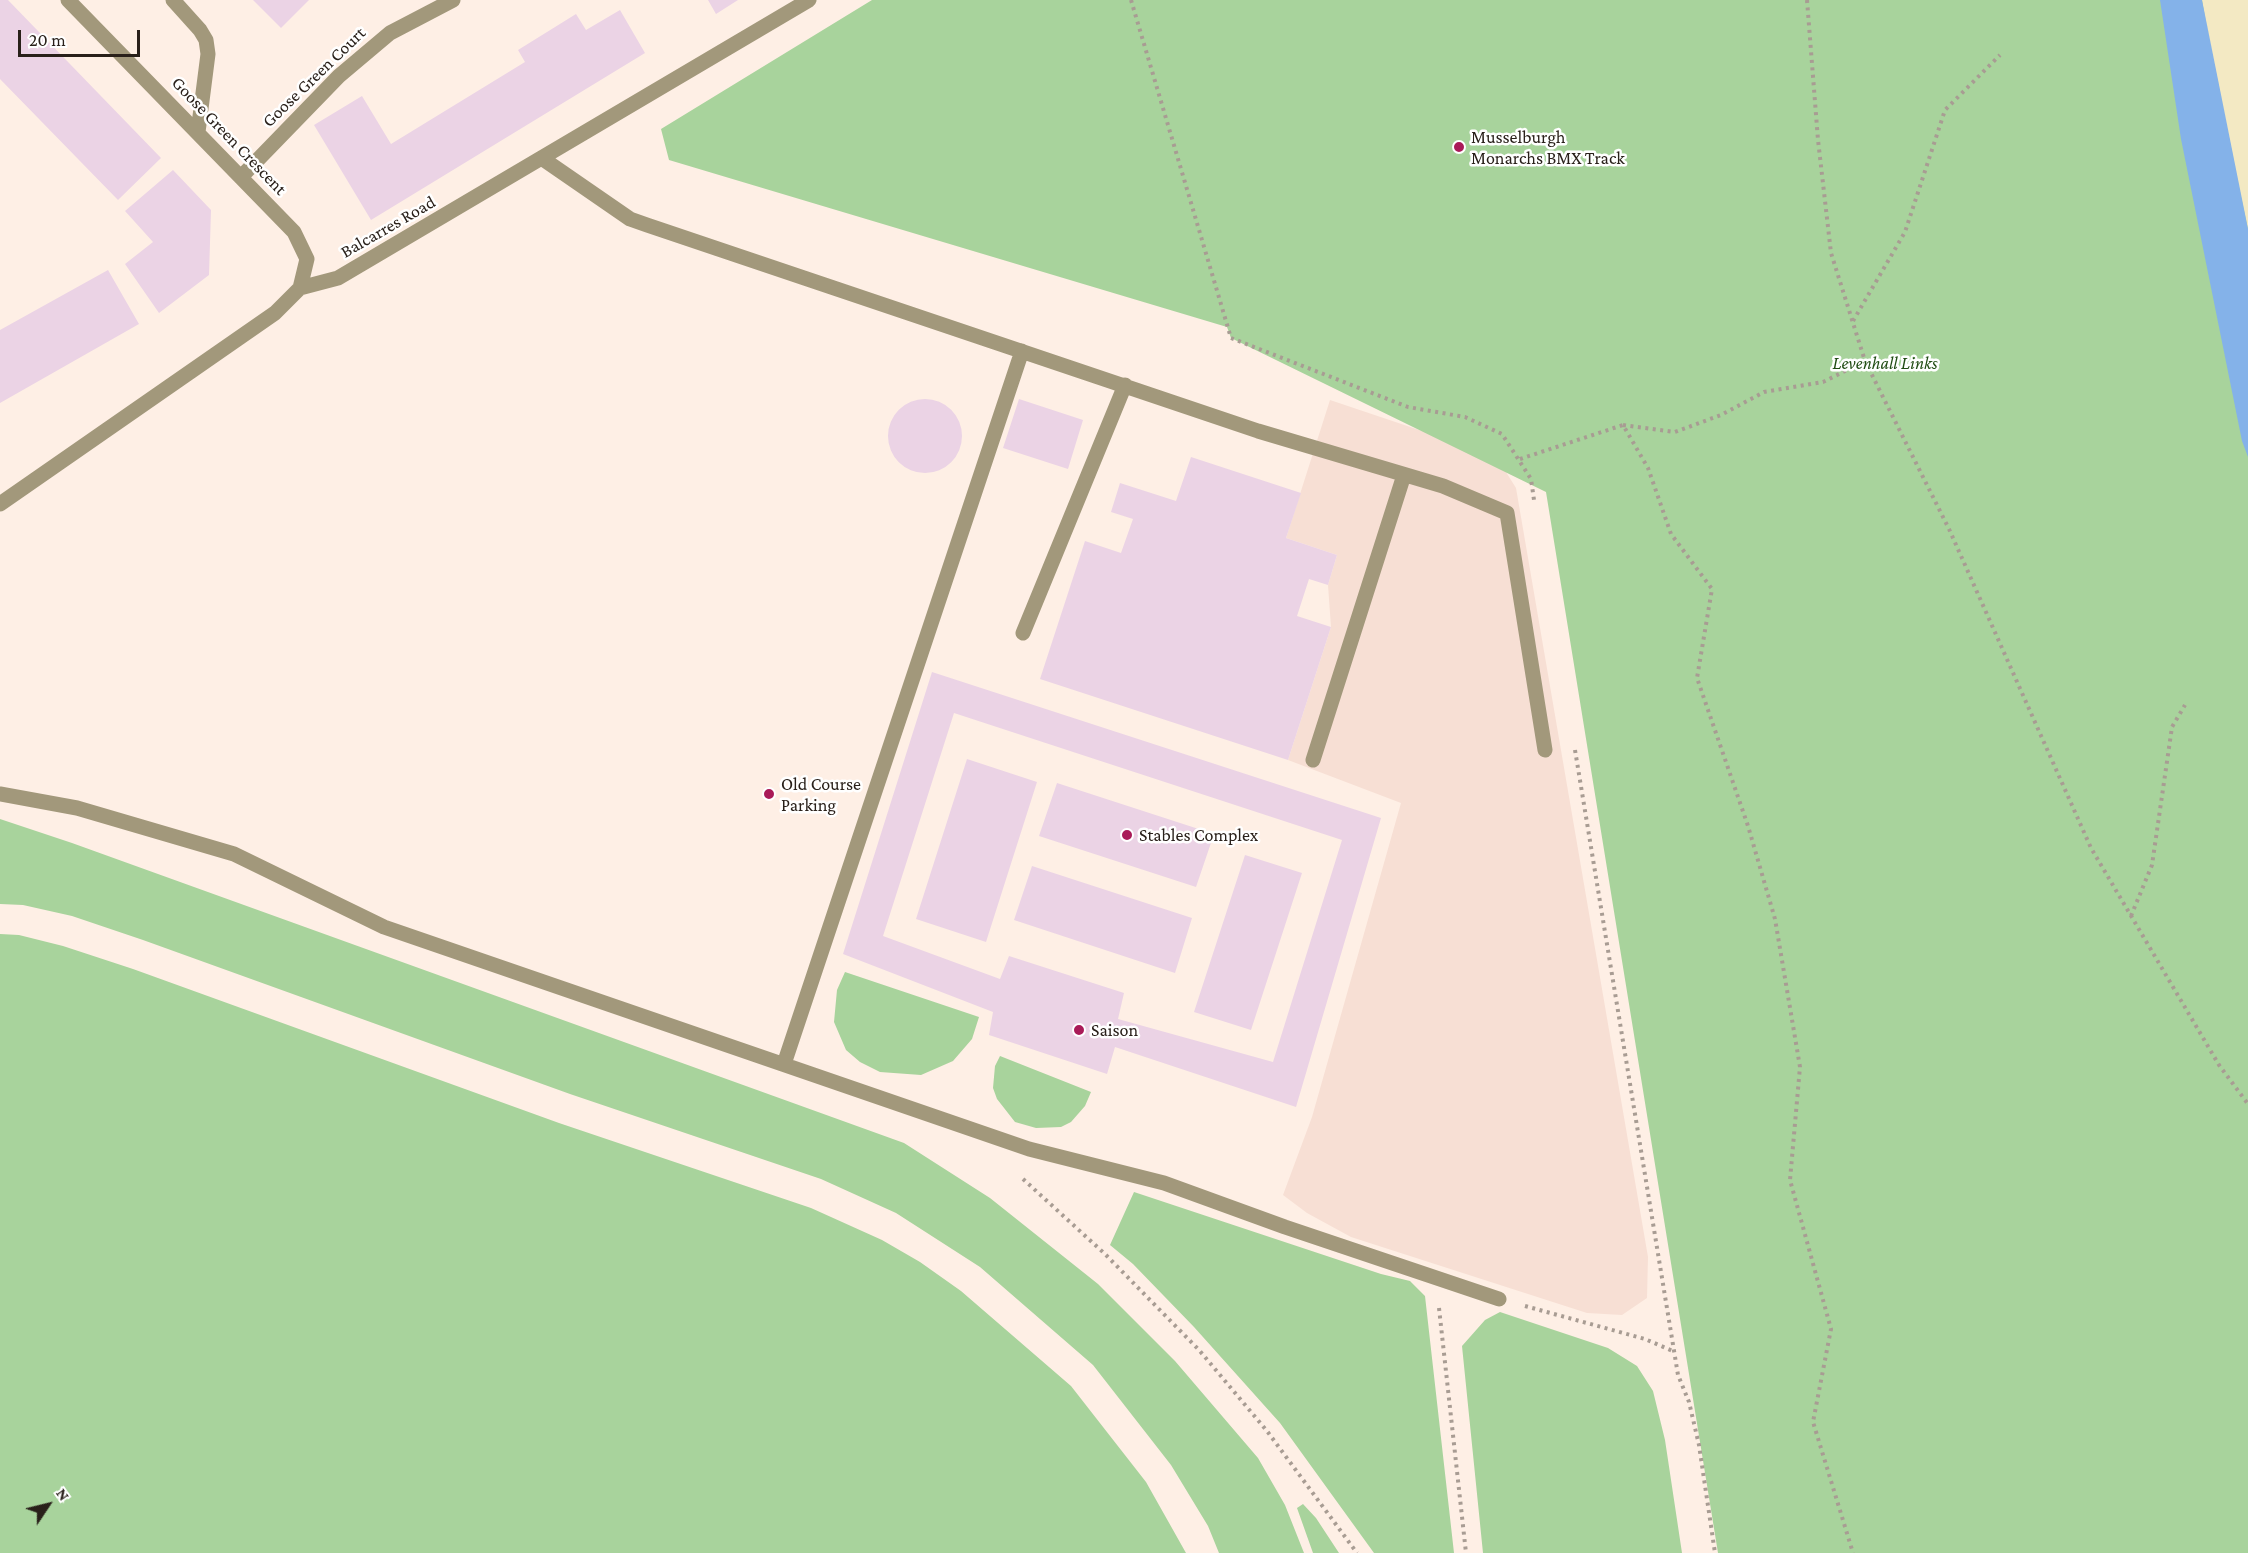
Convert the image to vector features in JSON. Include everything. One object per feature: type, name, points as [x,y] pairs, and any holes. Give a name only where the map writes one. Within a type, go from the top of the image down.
[{"type":"street","name":"Goose Green Crescent","points":[[68,0],[242,176],[294,232],[307,259],[300,288]]},
{"type":"street","points":[[173,0],[206,40],[208,54],[198,132]]},
{"type":"street","name":"Goose Green Court","points":[[242,176],[339,76],[390,33],[453,0]]},
{"type":"street","name":"Balcarres Road","points":[[300,288],[338,278],[809,0]]},
{"type":"street","points":[[543,159],[630,219],[1258,431],[1443,486],[1508,513],[1545,750]]},
{"type":"street","points":[[0,504],[275,313],[300,288]]},
{"type":"street","points":[[784,1064],[1022,351]]},
{"type":"street","points":[[1023,633],[1125,385]]},
{"type":"street","points":[[1313,760],[1404,475]]},
{"type":"street","points":[[0,794],[77,808],[234,854],[384,927],[1029,1149],[1164,1183],[1285,1227],[1499,1299]]},
{"type":"path","points":[[1131,0],[1231,338],[1408,407],[1465,417],[1502,434],[1531,479],[1535,502]]},
{"type":"path","points":[[1807,0],[1818,140],[1831,253],[1865,361],[1949,529],[2091,848],[2219,1065],[2248,1104]]},
{"type":"path","points":[[1853,321],[1905,232],[1945,110],[2000,55]]},
{"type":"path","points":[[1520,459],[1623,425],[1675,432],[1721,415],[1764,393],[1823,382],[1865,361]]},
{"type":"path","points":[[1623,425],[1648,468],[1671,534],[1712,589],[1697,678],[1748,826],[1775,919],[1800,1067],[1790,1180],[1831,1329],[1813,1422],[1853,1553]]},
{"type":"path","points":[[2131,917],[2152,865],[2172,727],[2185,705]]},
{"type":"path","points":[[1574,744],[1678,1375],[1689,1402],[1699,1445],[1715,1553]]},
{"type":"path","points":[[1017,1174],[1105,1254],[1198,1350],[1267,1431],[1357,1553]]},
{"type":"path","points":[[1436,1277],[1466,1553]]},
{"type":"path","points":[[1499,1299],[1645,1339],[1676,1352]]},
{"type":"shaded area","points":[[1330,400],[1446,439],[1501,464],[1516,488],[1648,1257],[1647,1298],[1622,1315],[1587,1313],[1351,1237],[1307,1213],[1283,1195],[1312,1117],[1401,803],[1288,760],[1331,627],[1328,585],[1337,555],[1286,538]]},
{"type":"green space","name":"Levenhall Links","points":[[872,0],[2248,0],[2248,1553],[1718,1553],[1546,492],[1231,338],[1227,327],[669,160],[661,129]]},
{"type":"green space","points":[[0,819],[904,1143],[990,1198],[1098,1284],[1175,1361],[1258,1458],[1285,1505],[1304,1553],[1219,1553],[1208,1526],[1171,1465],[1093,1365],[980,1267],[896,1213],[821,1179],[570,1094],[143,940],[72,916],[23,905],[0,904]]},
{"type":"green space","points":[[0,934],[19,935],[63,946],[133,969],[559,1123],[811,1208],[882,1240],[920,1262],[961,1291],[1071,1386],[1146,1482],[1186,1553],[0,1553]]},
{"type":"green space","points":[[845,972],[979,1017],[972,1039],[953,1061],[921,1075],[880,1072],[860,1062],[846,1050],[834,1022],[837,990]]},
{"type":"green space","points":[[1000,1056],[1091,1092],[1085,1106],[1071,1122],[1061,1127],[1036,1128],[1015,1122],[997,1099],[993,1088],[995,1066]]},
{"type":"green space","points":[[1134,1192],[1381,1274],[1410,1281],[1425,1296],[1454,1553],[1374,1553],[1280,1423],[1194,1327],[1133,1264],[1110,1245]]},
{"type":"green space","points":[[1500,1312],[1608,1348],[1637,1366],[1653,1391],[1665,1440],[1682,1553],[1483,1553],[1462,1346],[1485,1320]]},
{"type":"green space","points":[[1303,1504],[1316,1518],[1339,1553],[1313,1553],[1297,1508]]},
{"type":"sand","points":[[2202,0],[2248,0],[2248,229],[2214,70]]},
{"type":"water","points":[[2160,0],[2202,0],[2248,229],[2248,457],[2242,441],[2181,139]]},
{"type":"building","points":[[0,0],[8,0],[161,158],[118,200],[0,79]]},
{"type":"building","points":[[253,0],[309,0],[281,28]]},
{"type":"building","points":[[708,0],[738,0],[716,14]]},
{"type":"building","points":[[620,10],[645,53],[371,220],[314,125],[362,96],[391,144],[525,62],[518,50],[576,14],[586,30]]},
{"type":"building","points":[[173,170],[211,210],[209,275],[159,313],[125,264],[153,242],[125,211]]},
{"type":"building","points":[[108,270],[139,324],[0,403],[0,330]]},
{"type":"building","points":[[918,399],[932,399],[946,405],[956,415],[962,429],[962,443],[956,457],[946,467],[932,473],[918,473],[904,467],[894,457],[888,443],[888,429],[894,415],[904,405]]},
{"type":"building","points":[[1019,399],[1083,420],[1068,469],[1003,448]]},
{"type":"building","points":[[1191,457],[1301,493],[1286,538],[1337,555],[1328,585],[1309,579],[1297,616],[1331,627],[1288,760],[1040,679],[1085,541],[1121,553],[1133,519],[1111,512],[1120,483],[1176,501]]},
{"type":"building","points":[[932,672],[1381,818],[1296,1107],[1115,1047],[1107,1074],[989,1035],[993,1012],[843,954]],"holes":[[[954,713],[1342,840],[1273,1062],[1118,1019],[1124,993],[1009,956],[1000,979],[883,936]]]},
{"type":"building","points":[[967,759],[1037,782],[986,942],[916,919]]},
{"type":"building","name":"Stables Complex","points":[[1057,783],[1214,834],[1196,887],[1039,836]]},
{"type":"building","points":[[1245,855],[1302,873],[1251,1030],[1194,1012]]},
{"type":"building","points":[[1032,866],[1192,918],[1175,973],[1014,920]]},
{"type":"place","name":"Musselburgh Monarchs BMX Track","points":[[1459,147]]},
{"type":"place","name":"Old Course Parking","points":[[769,794]]},
{"type":"place","name":"Stables Complex","points":[[1127,835]]},
{"type":"place","name":"Saison","points":[[1079,1030]]}]
